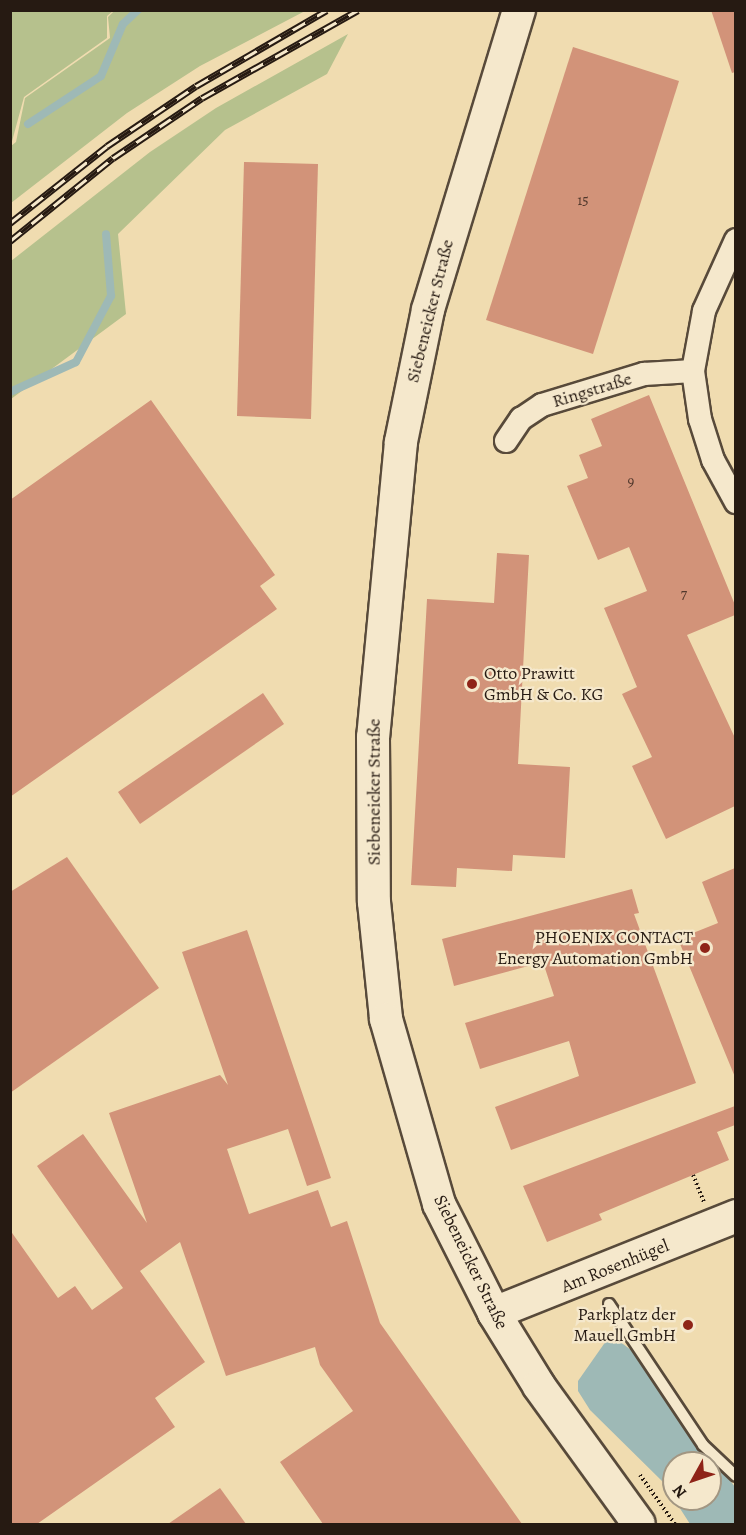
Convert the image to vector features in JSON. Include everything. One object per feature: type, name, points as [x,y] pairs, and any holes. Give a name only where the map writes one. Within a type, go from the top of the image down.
[{"type":"main road","name":"Siebeneicker Straße","points":[[519,10],[466,172],[413,378],[386,574],[373,737],[374,902],[386,1019],[440,1204],[494,1313],[569,1433],[639,1524]]},
{"type":"main road","name":"Am Rosenhügel","points":[[494,1313],[735,1216]]},
{"type":"street","points":[[735,240],[704,311],[693,371],[700,419],[713,460],[735,502]]},
{"type":"street","name":"Ringstraße","points":[[506,441],[521,419],[543,405],[644,374],[693,371]]},
{"type":"lane","points":[[609,1304],[703,1445],[735,1476]]},
{"type":"green space","points":[[11,10],[113,11],[107,16],[107,38],[24,97],[11,145]]},
{"type":"green space","points":[[115,10],[305,11],[200,66],[127,113],[11,203],[11,146],[16,142],[25,98],[110,38],[108,17]]},
{"type":"green space","points":[[348,34],[327,74],[225,130],[118,234],[126,314],[11,399],[11,261],[150,152],[216,108]]},
{"type":"water","points":[[606,1341],[619,1341],[631,1350],[708,1451],[662,1451],[662,1481],[590,1410],[578,1391],[578,1381]]},
{"type":"water","points":[[722,1470],[735,1487],[735,1524],[690,1524],[682,1511],[722,1511]]},
{"type":"building","points":[[711,10],[735,10],[735,72],[732,73]]},
{"type":"building","points":[[573,47],[679,81],[593,354],[486,320]]},
{"type":"building","points":[[244,162],[318,164],[311,419],[237,416]]},
{"type":"building","points":[[649,395],[735,605],[735,615],[687,635],[735,738],[735,806],[666,839],[632,766],[652,757],[622,694],[637,687],[604,608],[647,591],[629,547],[598,560],[567,486],[588,478],[579,455],[602,446],[591,419]]},
{"type":"building","points":[[151,400],[275,575],[260,586],[277,609],[10,797],[10,500]]},
{"type":"building","name":"Otto Prawitt GmbH & Co. KG","points":[[497,553],[529,555],[518,764],[570,767],[565,858],[513,855],[512,871],[457,868],[456,887],[411,885],[427,599],[494,603]]},
{"type":"building","points":[[263,693],[284,724],[140,824],[118,792]]},
{"type":"building","points":[[67,857],[159,988],[10,1093],[10,892]]},
{"type":"building","points":[[735,868],[735,1077],[678,939],[718,923],[702,882]]},
{"type":"building","points":[[632,889],[639,913],[634,914],[696,1083],[511,1150],[495,1107],[579,1076],[569,1041],[480,1069],[465,1023],[554,996],[543,962],[454,986],[442,939]]},
{"type":"building","points":[[247,930],[331,1178],[307,1186],[288,1129],[227,1149],[249,1214],[318,1190],[331,1227],[347,1221],[380,1323],[522,1524],[323,1524],[280,1462],[353,1411],[320,1365],[315,1347],[226,1376],[180,1242],[140,1271],[205,1362],[155,1398],[175,1427],[37,1524],[10,1524],[10,1230],[58,1298],[75,1286],[92,1310],[123,1288],[37,1166],[83,1134],[147,1223],[109,1113],[220,1075],[228,1085],[182,952]]},
{"type":"building","points":[[735,1106],[735,1125],[717,1132],[729,1160],[599,1214],[602,1220],[547,1242],[523,1186]]},
{"type":"building","points":[[220,1488],[246,1524],[168,1524]]},
{"type":"waterway","points":[[28,124],[101,76],[123,24],[138,10]]},
{"type":"waterway","points":[[10,392],[76,362],[111,296],[106,234]]},
{"type":"railway","points":[[10,223],[107,146],[196,86],[327,10]]},
{"type":"railway","points":[[10,241],[113,158],[202,98],[358,10]]},
{"type":"place","name":"Otto Prawitt GmbH & Co. KG","points":[[472,684]]},
{"type":"place","name":"PHOENIX CONTACT Energy Automation GmbH","points":[[705,948]]},
{"type":"place","name":"Parkplatz der Mauell GmbH","points":[[688,1325]]}]
